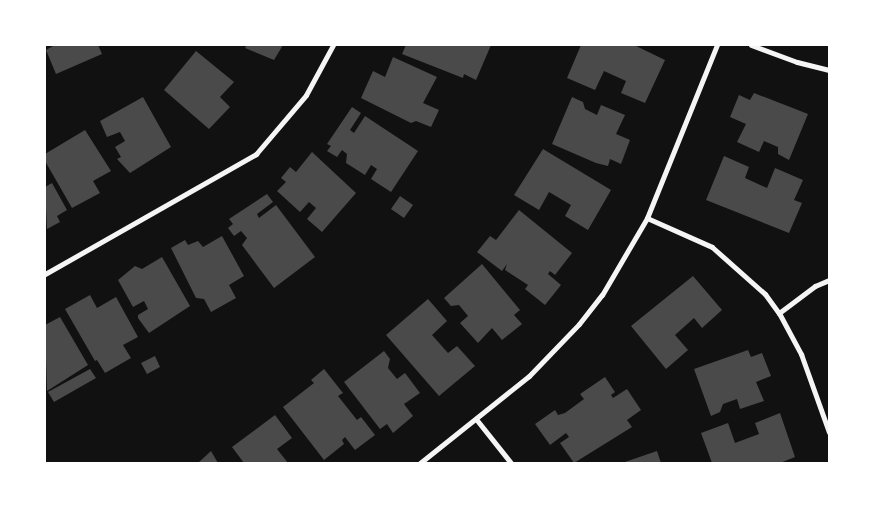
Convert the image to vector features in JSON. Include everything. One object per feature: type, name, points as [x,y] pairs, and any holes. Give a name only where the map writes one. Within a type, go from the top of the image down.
[{"type":"street","points":[[45,274],[256,154],[306,95],[333,45]]},
{"type":"street","points":[[420,463],[529,376],[579,324],[624,262],[647,218],[717,45]]},
{"type":"street","points":[[751,45],[797,62],[829,70]]},
{"type":"street","points":[[647,218],[712,247],[749,277],[779,313],[801,354],[829,432]]},
{"type":"street","points":[[779,313],[815,286],[829,280]]},
{"type":"street","points":[[476,419],[511,463]]},
{"type":"building","points":[[55,45],[98,45],[102,54],[56,74],[46,50]]},
{"type":"building","points":[[247,45],[283,45],[274,60],[245,48]]},
{"type":"building","points":[[406,45],[491,45],[476,80],[464,74],[463,78],[402,54]]},
{"type":"building","points":[[581,45],[634,45],[665,60],[645,103],[621,93],[626,81],[604,71],[595,90],[567,78]]},
{"type":"building","points":[[196,51],[234,82],[220,97],[230,107],[209,129],[164,90]]},
{"type":"building","points":[[393,57],[437,77],[423,103],[439,110],[431,127],[416,121],[411,123],[361,98],[373,71],[385,77]]},
{"type":"building","points":[[754,93],[808,114],[789,160],[778,154],[778,147],[764,141],[759,152],[737,142],[746,124],[730,117],[739,95],[750,100]]},
{"type":"building","points":[[143,97],[171,147],[130,173],[117,159],[121,157],[115,147],[125,141],[120,132],[107,137],[100,121]]},
{"type":"building","points":[[572,97],[583,102],[585,109],[597,115],[601,105],[625,115],[616,134],[630,140],[621,164],[610,159],[608,166],[596,163],[552,144]]},
{"type":"building","points":[[352,107],[361,113],[350,130],[354,133],[365,116],[418,151],[391,192],[371,179],[377,169],[371,165],[365,175],[346,163],[347,154],[342,150],[337,157],[327,151],[331,146],[327,144]]},
{"type":"building","points":[[85,130],[111,171],[93,181],[100,193],[72,208],[45,161],[45,154]]},
{"type":"building","points":[[543,149],[611,190],[588,230],[565,216],[571,205],[549,192],[539,210],[514,195]]},
{"type":"building","points":[[312,152],[356,193],[322,232],[307,219],[316,208],[309,202],[300,212],[277,191],[286,182],[281,178],[290,167],[296,172]]},
{"type":"building","points":[[724,156],[749,167],[745,178],[767,188],[775,168],[803,180],[794,200],[802,203],[789,233],[706,200]]},
{"type":"building","points":[[52,183],[67,210],[57,216],[60,222],[47,229],[45,187]]},
{"type":"building","points":[[267,194],[273,202],[257,214],[259,218],[276,205],[315,257],[274,288],[242,245],[247,238],[241,231],[234,236],[228,228],[233,224],[229,219]]},
{"type":"building","points":[[400,196],[413,205],[404,218],[391,209]]},
{"type":"building","points":[[519,210],[572,253],[555,275],[550,271],[548,274],[561,285],[545,305],[525,289],[528,285],[505,270],[507,264],[502,271],[477,252],[490,236],[496,240]]},
{"type":"building","points":[[222,236],[244,276],[229,285],[236,298],[211,312],[204,299],[196,298],[171,248],[185,240],[188,245],[198,241],[203,247]]},
{"type":"building","points":[[162,257],[190,306],[149,333],[138,318],[138,315],[148,309],[144,301],[133,307],[118,280],[135,266],[142,269]]},
{"type":"building","points":[[482,264],[520,310],[514,315],[522,324],[502,340],[492,328],[478,343],[460,323],[468,316],[459,305],[451,306],[444,298]]},
{"type":"building","points":[[693,276],[722,310],[702,328],[694,318],[675,335],[688,350],[666,369],[631,326]]},
{"type":"building","points":[[90,295],[97,308],[116,297],[138,337],[123,345],[131,358],[105,373],[97,360],[95,361],[65,309]]},
{"type":"building","points":[[428,299],[447,321],[432,335],[448,353],[457,346],[475,366],[439,396],[386,335]]},
{"type":"building","points":[[60,317],[88,365],[47,391],[45,325]]},
{"type":"building","points":[[748,350],[751,357],[762,353],[771,376],[756,382],[764,401],[740,409],[737,399],[723,404],[720,412],[711,416],[694,369]]},
{"type":"building","points":[[384,351],[390,359],[388,368],[397,379],[405,373],[420,393],[404,404],[413,416],[393,433],[387,424],[380,429],[344,382]]},
{"type":"building","points":[[155,356],[160,367],[147,374],[141,363]]},
{"type":"building","points":[[90,369],[96,378],[54,402],[48,392]]},
{"type":"building","points":[[324,369],[343,393],[338,396],[357,420],[361,417],[375,435],[355,450],[345,437],[342,440],[344,444],[324,460],[283,407],[314,383],[311,380]]},
{"type":"building","points":[[605,377],[615,392],[611,395],[613,398],[627,389],[641,410],[627,420],[632,427],[574,463],[560,443],[569,437],[566,433],[550,445],[535,424],[555,410],[558,415],[565,413],[584,399],[580,394]]},
{"type":"building","points":[[780,413],[795,457],[780,463],[712,463],[701,433],[728,423],[735,443],[759,434],[755,423]]},
{"type":"building","points":[[275,415],[292,438],[277,449],[288,463],[244,463],[232,447]]},
{"type":"building","points":[[211,451],[218,463],[198,463]]},
{"type":"building","points":[[657,451],[661,463],[622,463]]}]
